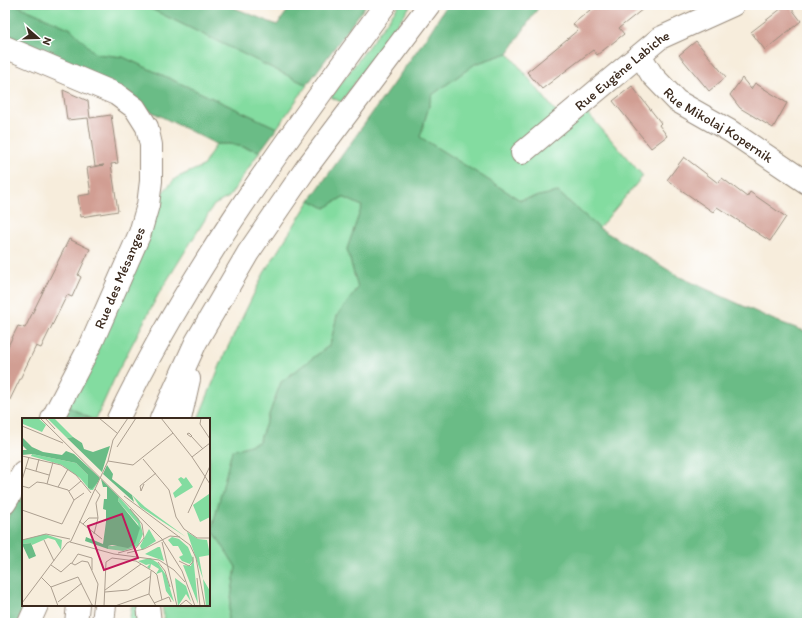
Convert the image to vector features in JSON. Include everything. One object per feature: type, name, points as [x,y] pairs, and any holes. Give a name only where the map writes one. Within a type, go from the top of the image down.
[{"type":"main road","points":[[119,418],[169,320],[198,272],[278,152],[385,5]]},
{"type":"main road","points":[[161,418],[196,342],[248,253],[307,167],[429,5]]},
{"type":"main road","name":"Rue Eugène Labiche","points":[[522,153],[660,38],[733,5]]},
{"type":"main road","name":"Rue des Mésanges","points":[[5,47],[116,94],[135,108],[147,127],[151,145],[151,181],[148,205],[140,233],[92,342],[53,418]]},
{"type":"main road","name":"Rue Mikolaj Kopernik","points":[[640,55],[652,75],[678,101],[730,131],[807,183]]},
{"type":"main road","points":[[180,418],[196,342]]},
{"type":"main road","points":[[5,503],[22,475]]},
{"type":"main road","points":[[29,623],[37,606]]},
{"type":"main road","points":[[76,623],[78,606]]},
{"type":"main road","points":[[102,623],[105,606]]},
{"type":"main road","points":[[148,606],[150,623]]},
{"type":"green space","points":[[5,5],[16,5],[71,29],[96,54],[123,57],[277,128],[260,151],[230,144],[216,144],[5,38]]},
{"type":"green space","points":[[16,5],[143,5],[307,85],[277,128],[123,57],[96,54],[71,29]]},
{"type":"green space","points":[[143,5],[227,5],[277,25],[292,5],[366,5],[307,85]]},
{"type":"green space","points":[[399,5],[411,5],[341,102],[331,97]]},
{"type":"green space","points":[[447,5],[540,5],[508,53],[475,64],[432,95],[420,137],[520,200],[558,192],[599,228],[680,277],[774,320],[807,332],[807,623],[227,623],[236,567],[212,529],[232,451],[259,442],[281,382],[330,345],[337,316],[358,288],[347,249],[362,206],[343,197],[325,208],[310,200],[428,35]]},
{"type":"green space","points":[[508,53],[566,124],[584,109],[643,176],[599,228],[558,192],[520,200],[420,137],[432,95],[475,64]]},
{"type":"green space","points":[[216,144],[230,144],[260,151],[229,197],[214,205],[158,295],[116,375],[96,418],[89,418],[67,406],[160,195],[176,178],[203,166]]},
{"type":"green space","points":[[343,197],[362,206],[347,249],[358,288],[337,316],[330,345],[281,382],[259,442],[232,451],[212,529],[236,567],[227,623],[165,623],[162,606],[210,606],[210,418],[198,418],[226,351],[264,273],[310,200],[325,208]]},
{"type":"green space","points":[[67,406],[89,418],[61,418]]},
{"type":"green space","points":[[22,492],[22,606],[24,606],[18,623],[5,623],[5,522]]},
{"type":"green space","points":[[132,606],[140,606],[142,623],[128,623]]},
{"type":"building","points":[[596,5],[648,5],[619,28],[624,34],[597,55],[593,50],[542,89],[527,72],[578,30],[573,24]]},
{"type":"building","points":[[786,5],[789,5],[801,21],[765,50],[751,32]]},
{"type":"building","points":[[696,41],[726,77],[709,91],[679,55]]},
{"type":"building","points":[[742,78],[751,89],[755,83],[787,103],[773,128],[740,108],[730,95]]},
{"type":"building","points":[[632,86],[661,123],[659,125],[667,136],[651,148],[613,101]]},
{"type":"building","points":[[63,90],[88,101],[90,118],[111,115],[118,163],[111,164],[118,211],[81,217],[78,196],[91,194],[87,168],[104,165],[95,166],[88,118],[67,120]]},
{"type":"building","points":[[684,157],[718,183],[722,178],[747,197],[750,192],[786,217],[770,241],[717,207],[713,212],[667,180]]},
{"type":"building","points":[[69,239],[90,249],[78,275],[81,277],[72,297],[67,295],[41,348],[36,346],[5,410],[5,352],[18,326],[25,328]]}]
